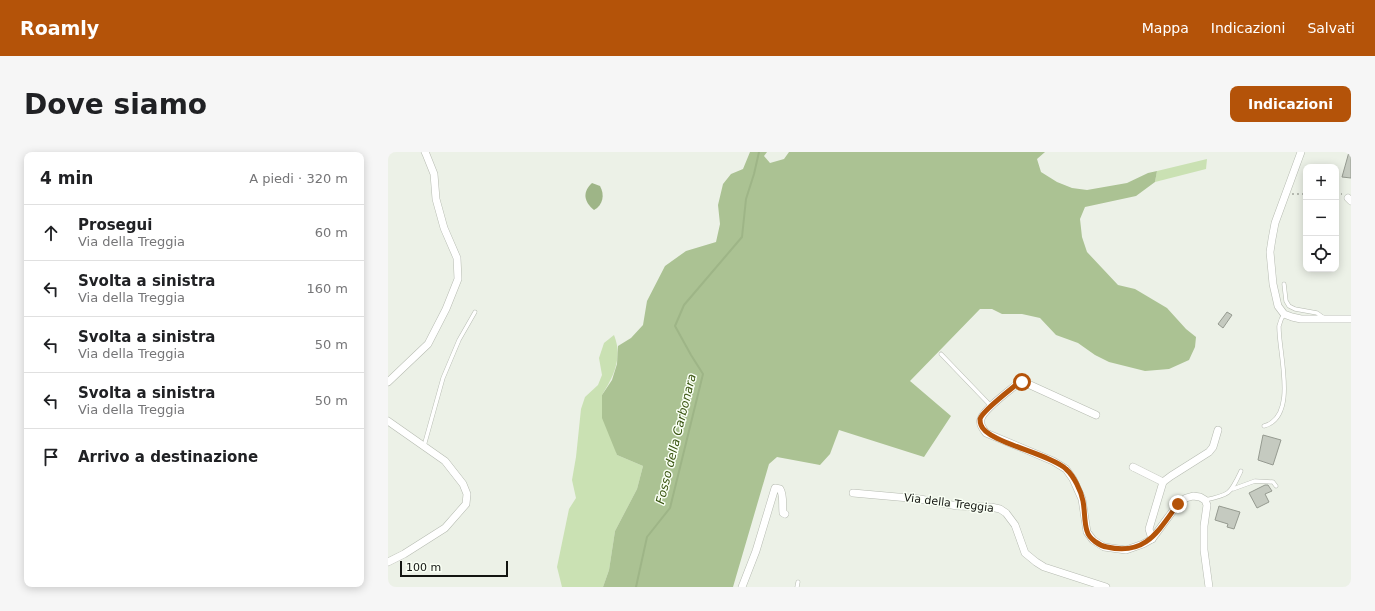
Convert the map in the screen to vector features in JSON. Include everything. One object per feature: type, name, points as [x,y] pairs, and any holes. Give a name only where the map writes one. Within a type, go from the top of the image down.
[{"type":"street","points":[[388,382],[428,344],[446,309],[458,279],[457,258],[444,228],[436,199],[434,174],[424,152]]},
{"type":"street","points":[[1301,152],[1275,224],[1270,252],[1273,284],[1278,306],[1284,314],[1301,319],[1351,319]]},
{"type":"street","points":[[1096,415],[1022,382],[1017,384],[984,412],[980,419],[981,426],[986,433],[1053,461],[1066,469],[1073,479],[1082,499],[1087,532],[1093,540],[1104,547],[1126,550],[1143,544],[1152,538],[1178,504],[1186,498],[1193,496],[1200,497],[1205,500],[1207,505],[1204,526],[1204,550],[1209,587]]},
{"type":"street","points":[[388,421],[445,461],[463,484],[467,494],[466,504],[445,528],[404,554],[388,562]]},
{"type":"street","points":[[1152,538],[1149,529],[1163,482],[1170,476],[1209,452],[1213,446],[1218,430]]},
{"type":"street","points":[[1133,467],[1163,482]]},
{"type":"street","points":[[742,587],[756,551],[775,488],[782,491],[781,505],[783,513],[785,514]]},
{"type":"street","name":"Via della Treggia","points":[[853,493],[920,499],[958,506],[991,507],[1000,509],[1006,513],[1015,524],[1025,553],[1036,562],[1044,567],[1106,587]]},
{"type":"lane","points":[[1284,284],[1286,300],[1289,306],[1295,309],[1318,313],[1325,319]]},
{"type":"lane","points":[[424,446],[443,378],[459,340],[475,312]]},
{"type":"lane","points":[[1264,426],[1276,420],[1281,412],[1283,404],[1284,386],[1279,324],[1284,314]]},
{"type":"lane","points":[[941,354],[991,406]]},
{"type":"lane","points":[[1205,500],[1227,495],[1233,489],[1241,471]]},
{"type":"lane","points":[[1233,489],[1255,481],[1273,482],[1276,486]]},
{"type":"lane","points":[[797,587],[798,582]]},
{"type":"path","points":[[1292,194],[1303,194]]},
{"type":"shaded area","points":[[750,152],[767,152],[764,156],[770,163],[784,159],[789,152],[1045,152],[1037,159],[1041,172],[1057,182],[1072,188],[1087,190],[1127,183],[1148,173],[1157,171],[1155,182],[1136,196],[1085,207],[1080,219],[1082,237],[1087,252],[1118,285],[1135,289],[1167,308],[1186,329],[1196,337],[1195,347],[1189,360],[1169,369],[1145,371],[1109,362],[1095,355],[1078,343],[1056,335],[1040,318],[1022,314],[1002,314],[992,309],[980,309],[910,381],[951,416],[924,457],[839,430],[830,454],[820,465],[777,457],[769,464],[733,587],[603,587],[609,570],[615,531],[637,489],[643,466],[617,455],[602,418],[602,395],[612,380],[617,364],[618,346],[631,338],[643,325],[647,301],[665,266],[686,251],[716,242],[720,224],[718,205],[723,184],[731,174],[743,169]]},
{"type":"shaded area","points":[[1207,159],[1206,169],[1155,182],[1157,171]]},
{"type":"shaded area","points":[[592,183],[600,186],[603,196],[601,203],[594,210],[586,200],[587,190]]},
{"type":"shaded area","points":[[614,335],[618,351],[616,366],[602,395],[617,455],[643,466],[637,489],[615,531],[609,570],[603,587],[562,587],[557,567],[569,509],[576,498],[572,480],[581,409],[585,397],[598,385],[602,375],[599,358],[604,343]]},
{"type":"building","points":[[1349,152],[1351,152],[1351,178],[1342,177]]},
{"type":"building","points":[[1227,312],[1232,315],[1223,328],[1218,324]]},
{"type":"building","points":[[1263,435],[1281,440],[1273,465],[1258,460]]},
{"type":"building","points":[[1268,485],[1272,491],[1265,494],[1269,502],[1257,508],[1249,493]]},
{"type":"building","points":[[1219,506],[1240,512],[1234,529],[1227,527],[1228,524],[1215,520]]},
{"type":"waterway","name":"Fosso della Carbonara","points":[[636,587],[647,537],[670,508],[703,374],[675,326],[684,305],[742,237],[746,199],[759,152]]},
{"type":"route","points":[[1022,382],[1017,384],[984,412],[980,419],[981,426],[986,433],[1053,461],[1066,469],[1073,479],[1082,499],[1087,532],[1093,540],[1104,547],[1126,550],[1143,544],[1152,538],[1178,504]]}]
